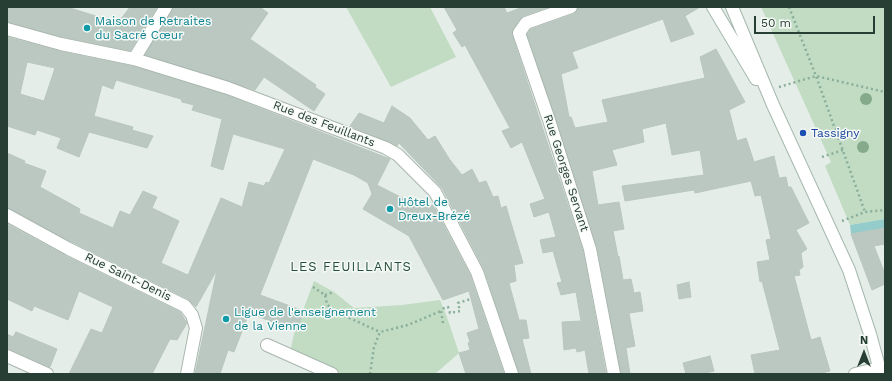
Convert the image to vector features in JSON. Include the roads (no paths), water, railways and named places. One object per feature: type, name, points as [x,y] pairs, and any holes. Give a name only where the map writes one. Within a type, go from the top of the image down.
[{"type":"street","points":[[134,59],[166,7]]},
{"type":"street","name":"Rue Georges Servant","points":[[571,7],[526,23],[519,32],[549,120],[590,250],[614,374]]},
{"type":"street","points":[[713,7],[773,105]]},
{"type":"street","points":[[732,7],[773,105],[831,227],[849,270],[870,334],[880,371],[856,374]]},
{"type":"street","points":[[736,7],[741,26]]},
{"type":"street","name":"Rue des Feuillants","points":[[7,29],[61,44],[134,59],[228,88],[379,145],[398,155],[435,192],[477,272],[512,374]]},
{"type":"street","name":"Rue Saint-Denis","points":[[7,215],[69,249],[185,306],[192,315],[196,328],[187,374]]},
{"type":"street","points":[[267,345],[332,374]]},
{"type":"street","points":[[7,356],[47,374]]},
{"type":"water","points":[[885,219],[885,228],[851,234],[850,225]]},
{"type":"place","name":"Maison de Retraites du Sacré Cœur","points":[[87,28]]},
{"type":"place","name":"Tassigny","points":[[803,133]]},
{"type":"place","name":"Hôtel de Dreux-Brézé","points":[[390,209]]},
{"type":"place","name":"Ligue de l'enseignement de la Vienne","points":[[226,319]]},
{"type":"district","name":"LES FEUILLANTS","points":[[351,267]]}]
